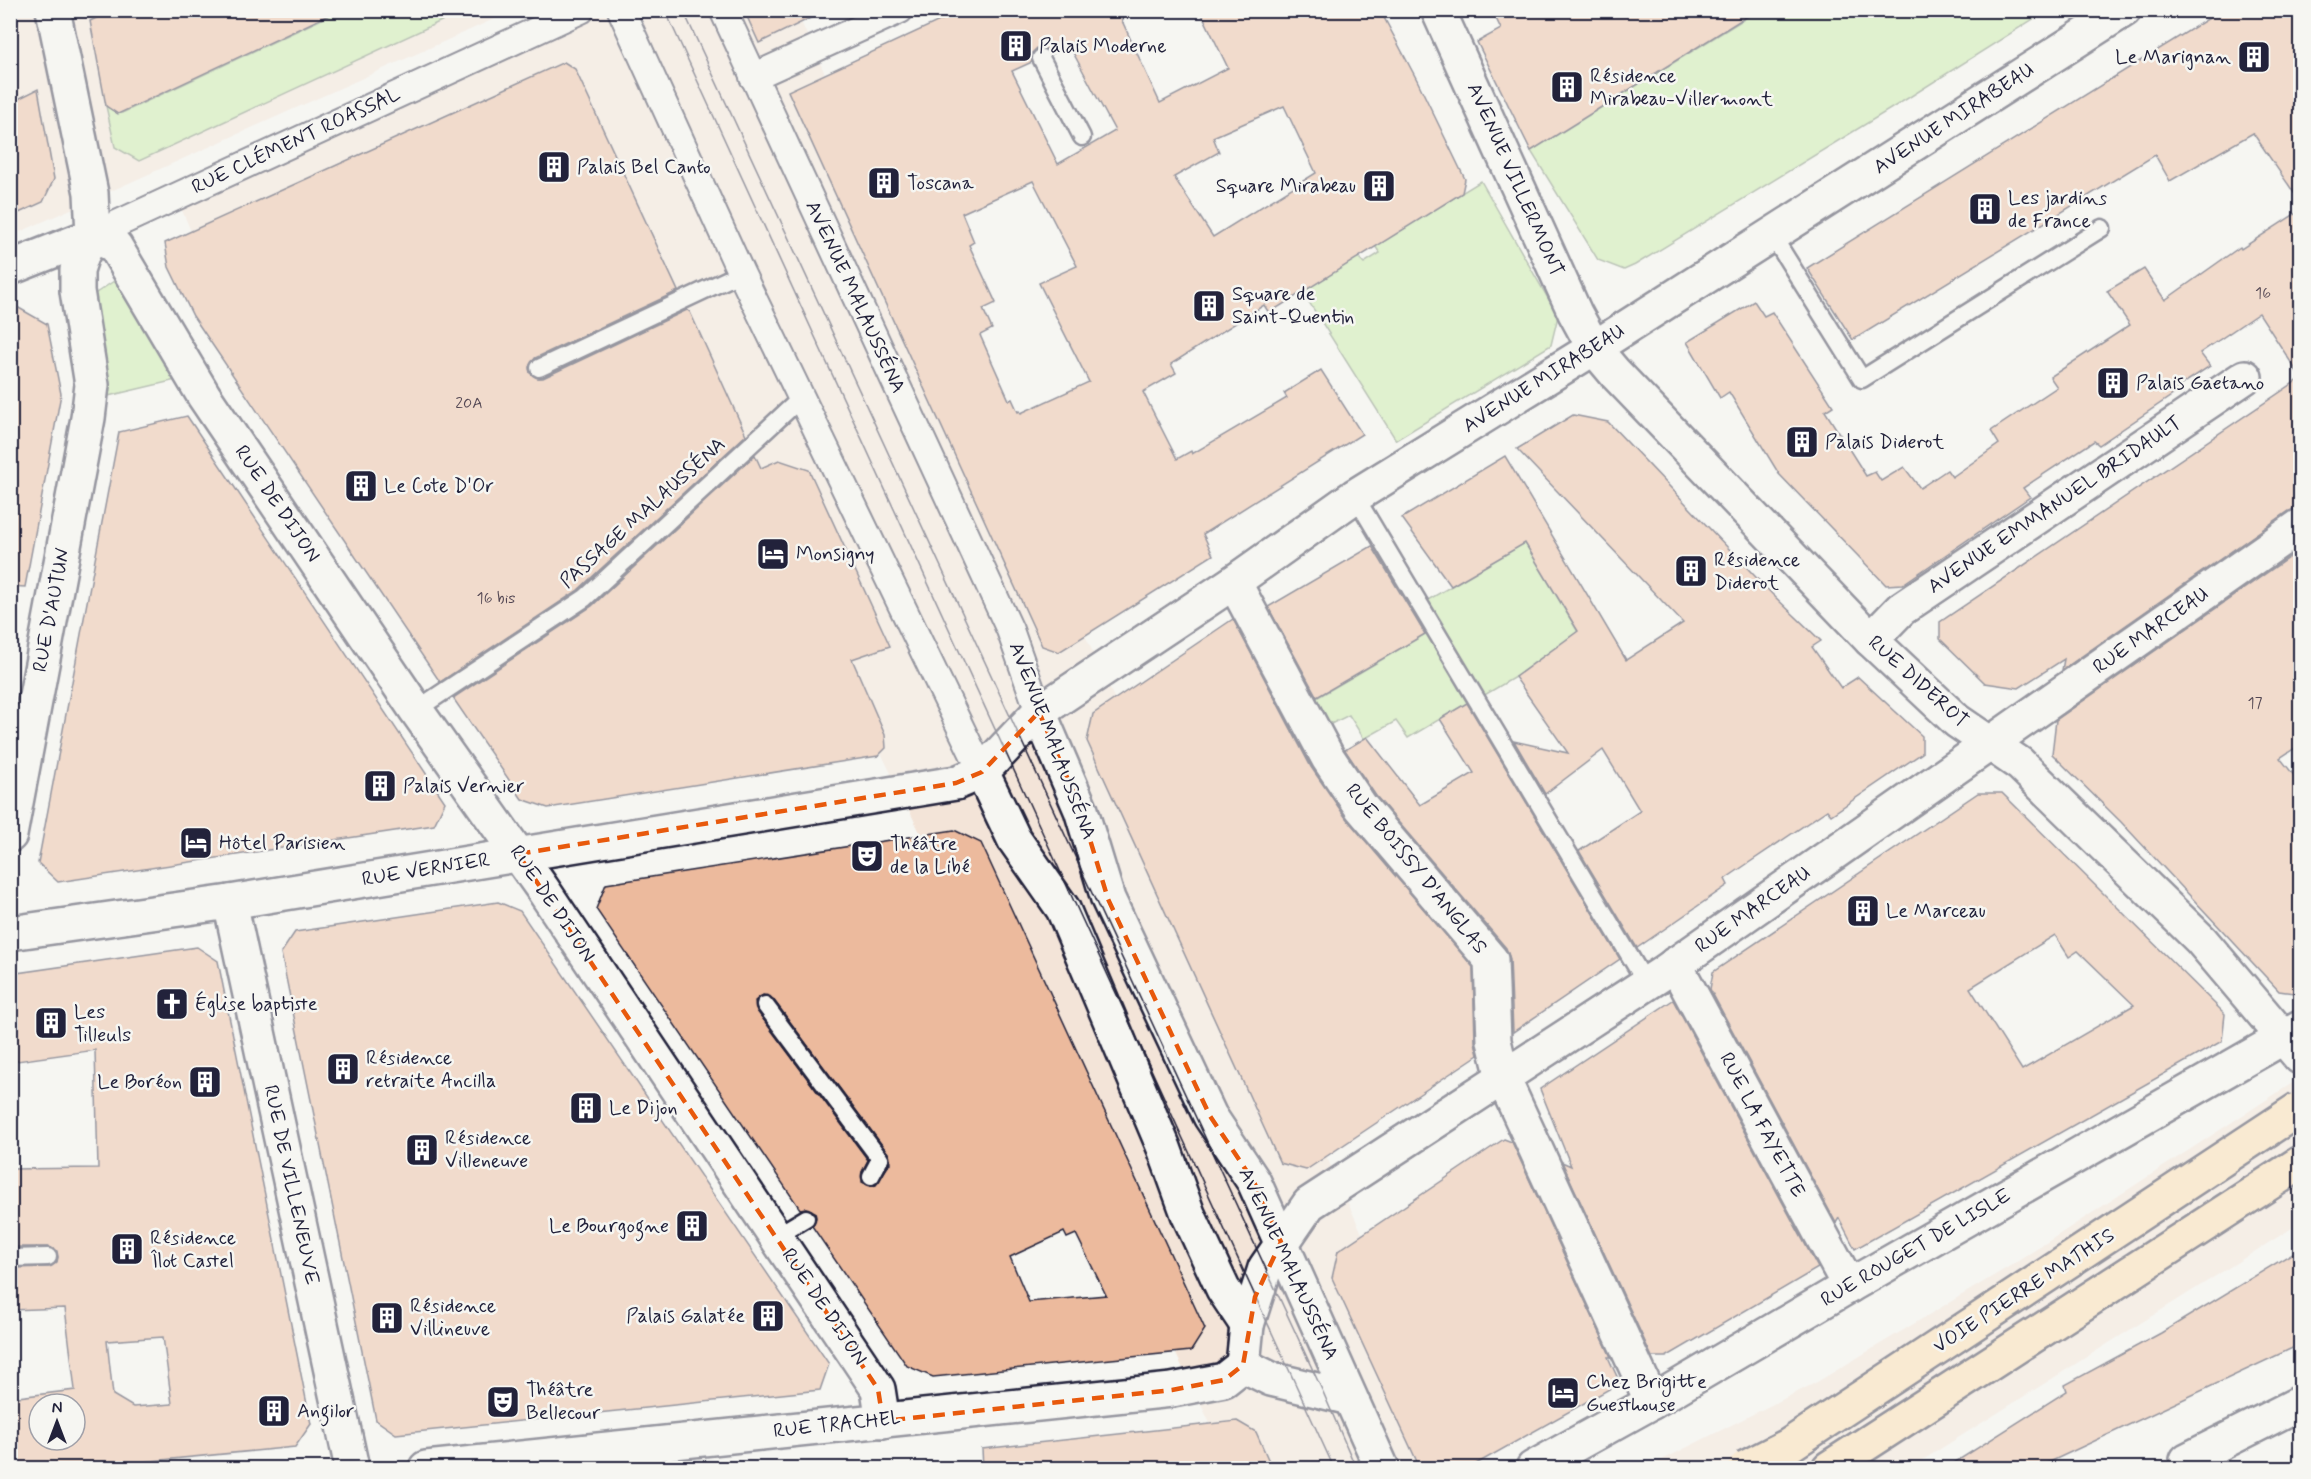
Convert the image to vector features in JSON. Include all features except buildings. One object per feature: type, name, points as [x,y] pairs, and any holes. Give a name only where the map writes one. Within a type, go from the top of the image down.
[{"type":"highway","name":"VOIE PIERRE MATHIS","points":[[1745,1468],[1788,1446],[2301,1108]]},
{"type":"highway","points":[[1829,1468],[2301,1163]]},
{"type":"street","points":[[53,10],[91,193],[93,235]]},
{"type":"street","name":"RUE CLÉMENT ROASSAL","points":[[10,268],[93,235],[581,10]]},
{"type":"street","points":[[621,10],[741,273],[1014,840],[1062,909],[1164,1148],[1188,1215],[1223,1288],[1247,1325],[1243,1365],[1271,1379],[1350,1398]]},
{"type":"street","name":"AVENUE MALAUSSÉNA","points":[[723,10],[1010,630],[1039,711],[1082,810],[1108,899],[1210,1116],[1254,1182],[1382,1468]]},
{"type":"street","points":[[753,77],[900,10]]},
{"type":"street","name":"AVENUE VILLERMONT","points":[[1438,10],[1575,313],[1594,348]]},
{"type":"street","name":"AVENUE MIRABEAU","points":[[982,772],[1039,711],[1234,582],[1355,496],[1594,348],[2124,10]]},
{"type":"street","name":"RUE D'AUTUN","points":[[10,835],[86,429],[92,385],[77,291],[78,270],[82,255],[93,235]]},
{"type":"street","name":"RUE DE DIJON","points":[[93,235],[115,246],[204,396],[416,710],[518,854],[878,1389],[883,1421]]},
{"type":"street","name":"RUE DIDEROT","points":[[1594,348],[1615,373],[1871,640],[1957,721],[2020,764],[2200,940],[2295,1041]]},
{"type":"street","name":"AVENUE EMMANUEL BRIDAULT","points":[[1871,640],[1900,609],[2245,377]]},
{"type":"street","name":"RUE MARCEAU","points":[[1247,1325],[1265,1268],[1309,1204],[1675,964],[2301,526]]},
{"type":"street","name":"RUE BOISSY D'ANGLAS","points":[[1234,582],[1328,758],[1361,807],[1491,960],[1494,1041],[1503,1078],[1652,1402]]},
{"type":"street","name":"RUE VERNIER","points":[[10,933],[230,902],[956,783],[982,772]]},
{"type":"street","name":"RUE DE VILLENEUVE","points":[[230,902],[352,1468]]},
{"type":"street","name":"RUE LA FAYETTE","points":[[1675,964],[1850,1286]]},
{"type":"street","name":"RUE ROUGET DE LISLE","points":[[1533,1468],[1652,1402],[1850,1286],[2295,1041]]},
{"type":"street","name":"RUE TRACHEL","points":[[426,1468],[1172,1390],[1224,1380],[1243,1365]]},
{"type":"street","points":[[2183,1466],[2301,1403]]},
{"type":"lane","points":[[1041,58],[1082,137]]},
{"type":"lane","points":[[1772,235],[1862,379],[2102,228]]},
{"type":"lane","points":[[540,369],[741,273]]},
{"type":"lane","name":"PASSAGE MALAUSSÉNA","points":[[416,710],[585,598],[801,398]]},
{"type":"lane","points":[[1355,496],[1646,983]]},
{"type":"lane","points":[[765,1005],[880,1159],[871,1176]]},
{"type":"lane","points":[[776,1236],[806,1218]]},
{"type":"lane","points":[[10,1258],[48,1257]]},
{"type":"highlighted area","points":[[1039,712],[1081,810],[1108,899],[1210,1116],[1254,1182],[1281,1242],[1255,1297],[1243,1365],[1224,1380],[1172,1390],[883,1421],[878,1389],[518,854],[956,783],[982,772]]},
{"type":"shaded area","points":[[11,11],[512,11],[11,236]]},
{"type":"shaded area","points":[[571,11],[796,11],[1469,1468],[1232,1468],[557,93],[202,257],[172,187]]},
{"type":"shaded area","points":[[2300,1078],[2300,1223],[1910,1468],[1646,1468],[1817,1382],[2015,1263]]},
{"type":"green space","points":[[339,11],[463,11],[139,161],[115,147],[106,106],[117,113],[122,113]]},
{"type":"green space","points":[[1757,11],[2046,11],[1635,265],[1624,270],[1598,260],[1531,151]]},
{"type":"green space","points":[[1481,181],[1558,316],[1551,345],[1396,440],[1302,291],[1358,257],[1364,263],[1380,253],[1375,246]]},
{"type":"green space","points":[[123,275],[176,380],[108,396],[93,295]]},
{"type":"green space","points":[[1525,543],[1578,632],[1515,677],[1483,696],[1426,601]]},
{"type":"green space","points":[[1427,633],[1467,703],[1408,738],[1396,721],[1364,739],[1349,715],[1327,726],[1313,700]]},
{"type":"tram line","points":[[665,10],[1334,1468]]},
{"type":"tram line","points":[[683,10],[1323,1392],[1356,1468]]},
{"type":"place","name":"Palais Moderne","points":[[1016,46]]},
{"type":"place","name":"Le Marignan","points":[[2254,57]]},
{"type":"place","name":"Résidence Mirabeau-Villermont","points":[[1567,87]]},
{"type":"place","name":"Palais Bel Canto","points":[[554,167]]},
{"type":"place","name":"Toscana","points":[[884,183]]},
{"type":"place","name":"Square Mirabeau","points":[[1379,186]]},
{"type":"place","name":"Les jardins de France","points":[[1985,209]]},
{"type":"place","name":"Square de Saint-Quentin","points":[[1209,306]]},
{"type":"place","name":"Palais Gaetano","points":[[2113,383]]},
{"type":"place","name":"Palais Diderot","points":[[1802,442]]},
{"type":"place","name":"Le Cote D'Or","points":[[361,486]]},
{"type":"place","name":"Monsigny","points":[[773,554]]},
{"type":"place","name":"Résidence Diderot","points":[[1691,571]]},
{"type":"place","name":"Palais Vernier","points":[[380,786]]},
{"type":"place","name":"Hôtel Parisien","points":[[196,843]]},
{"type":"place","name":"Théâtre de la Libé","points":[[867,856]]},
{"type":"place","name":"Le Marceau","points":[[1863,911]]},
{"type":"place","name":"Église baptiste","points":[[172,1004]]},
{"type":"place","name":"Les Tilleuls","points":[[51,1023]]},
{"type":"place","name":"Résidence retraite Ancilla","points":[[343,1069]]},
{"type":"place","name":"Le Boréon","points":[[205,1082]]},
{"type":"place","name":"Le Dijon","points":[[586,1108]]},
{"type":"place","name":"Résidence Villeneuve","points":[[422,1150]]},
{"type":"place","name":"Le Bourgogne","points":[[692,1226]]},
{"type":"place","name":"Résidence Îlot Castel","points":[[127,1249]]},
{"type":"place","name":"Palais Galatée","points":[[768,1316]]},
{"type":"place","name":"Résidence Villineuve","points":[[387,1318]]},
{"type":"place","name":"Chez Brigitte Guesthouse","points":[[1563,1393]]},
{"type":"place","name":"Théâtre Bellecour","points":[[503,1402]]},
{"type":"place","name":"Angilor","points":[[274,1411]]}]
